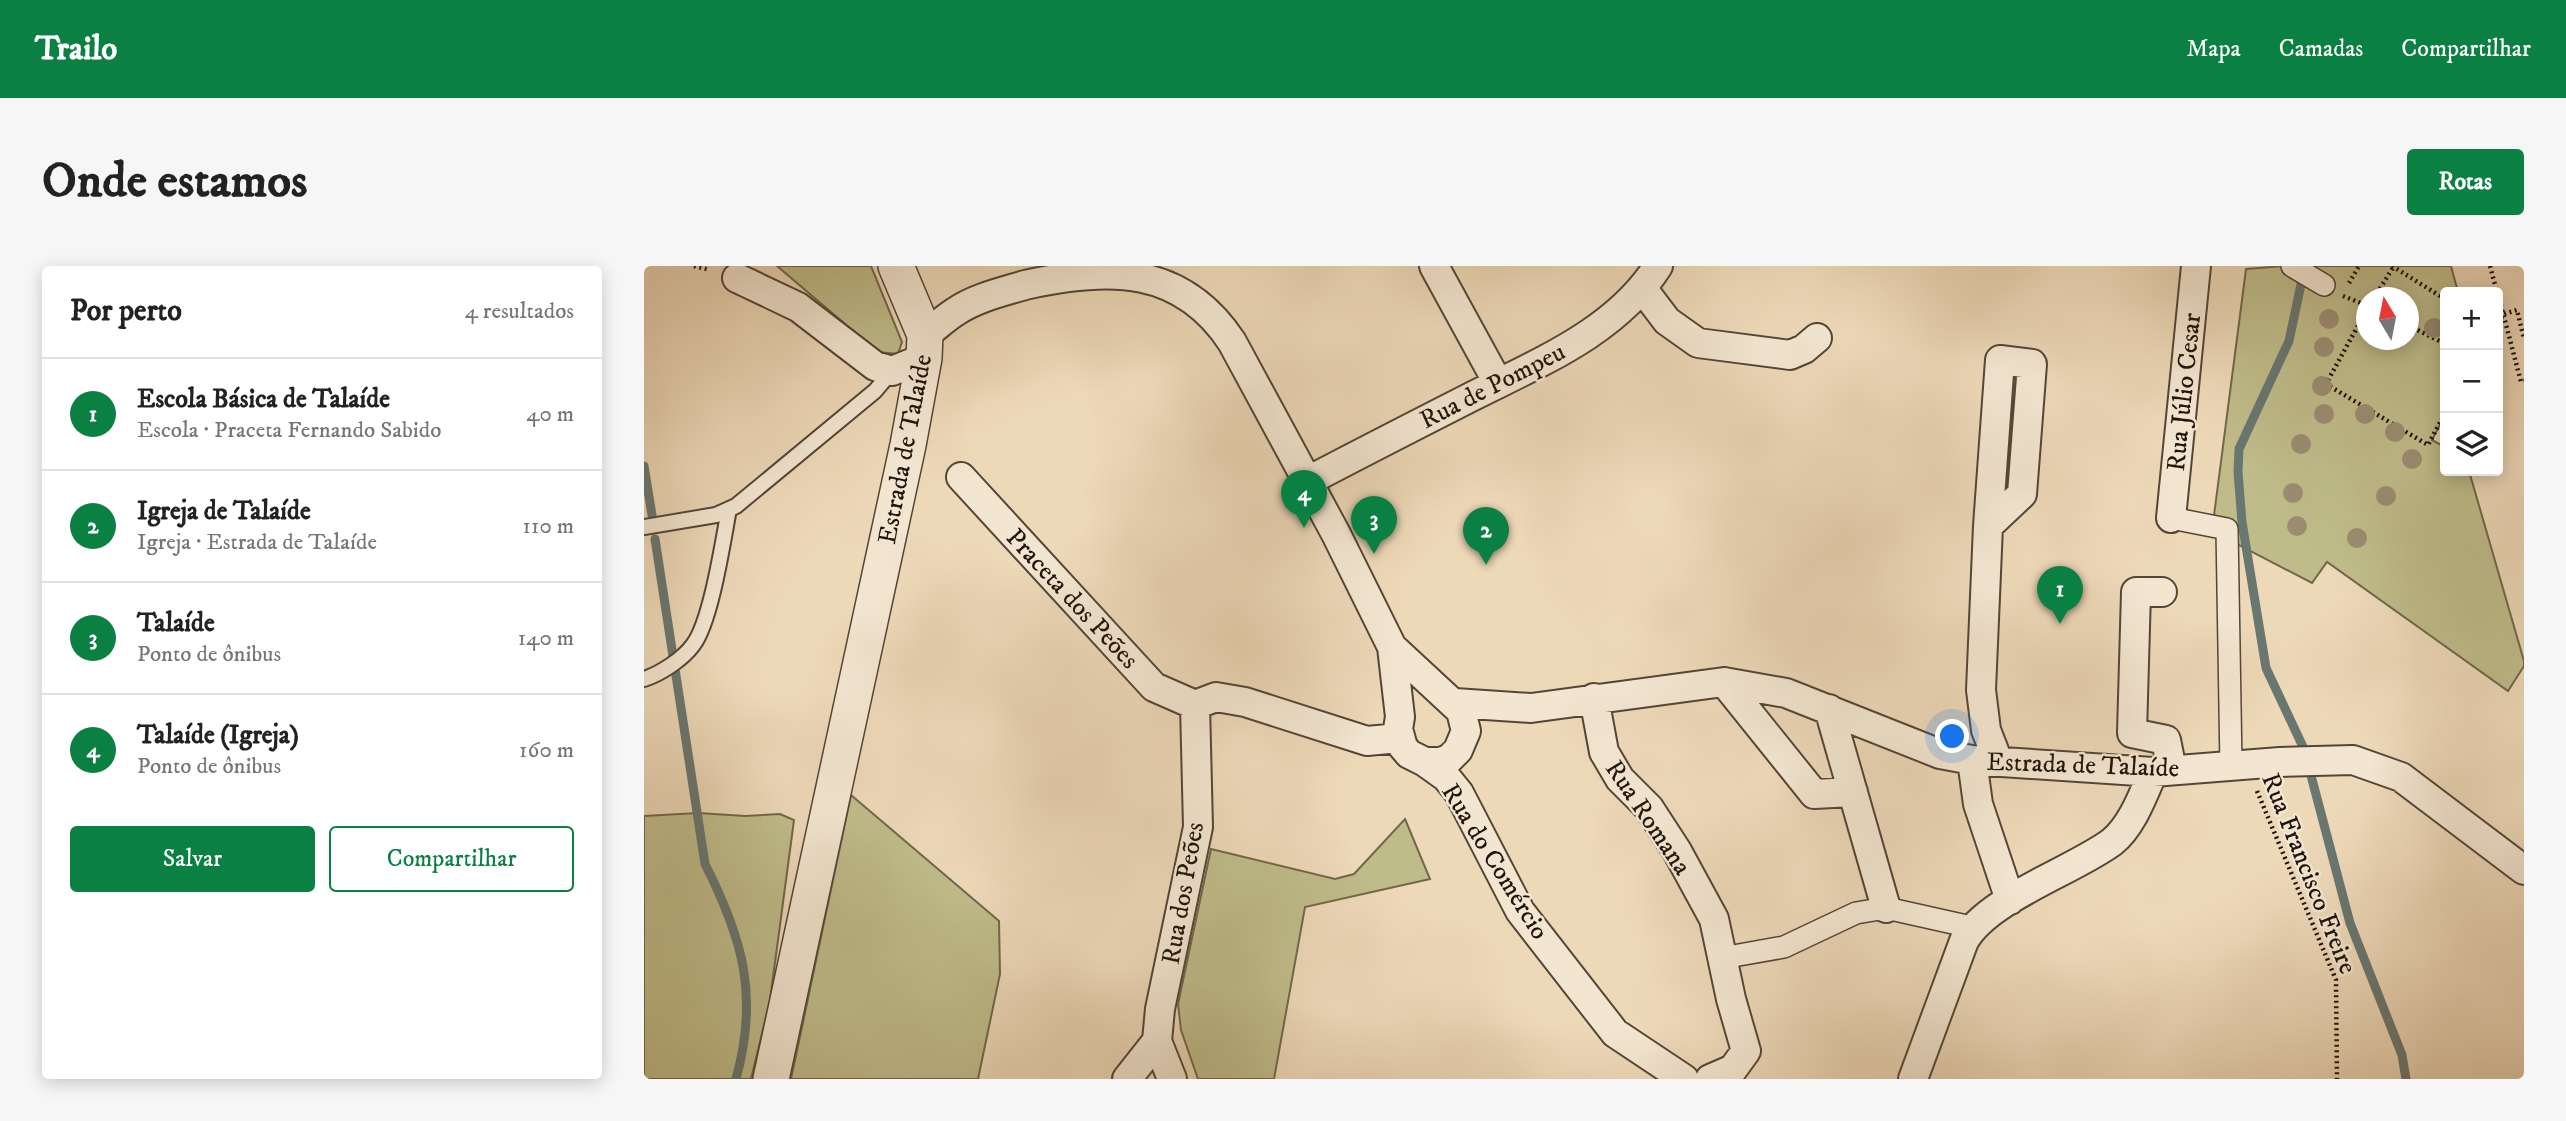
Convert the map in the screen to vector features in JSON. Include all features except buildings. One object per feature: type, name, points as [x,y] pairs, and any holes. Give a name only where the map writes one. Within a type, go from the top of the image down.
[{"type":"street","points":[[737,278],[798,307],[875,366],[914,355],[896,266]]},
{"type":"street","points":[[1434,266],[1498,383]]},
{"type":"street","name":"Rua Júlio Cesar","points":[[2171,517],[2196,266]]},
{"type":"street","points":[[2292,266],[2324,285]]},
{"type":"street","name":"Estrada de Talaíde","points":[[771,1079],[908,444],[914,355],[957,310],[981,299],[1049,277],[1089,270],[1163,272],[1198,298],[1217,317],[1308,481],[1392,648],[1451,701]]},
{"type":"street","points":[[1650,277],[1667,321],[1698,343],[1790,355],[1804,349],[1817,338]]},
{"type":"street","name":"Rua de Pompeu","points":[[1308,481],[1557,353],[1615,315],[1650,277]]},
{"type":"street","points":[[1988,526],[2022,495],[2032,364],[2000,360],[1988,526],[1981,690],[1986,730],[1985,760],[1978,804],[2010,900]]},
{"type":"street","name":"Praceta dos Peões","points":[[961,477],[1154,687],[1195,705]]},
{"type":"street","points":[[2171,517],[2227,529],[2238,766]]},
{"type":"street","points":[[1913,1079],[1971,927],[2010,900],[2113,841],[2163,771],[2166,740],[2132,733],[2136,592],[2162,592]]},
{"type":"street","name":"Estrada de Talaíde","points":[[1392,648],[1399,728]]},
{"type":"street","points":[[1724,682],[1814,794],[1853,792]]},
{"type":"street","name":"Estrada de Talaíde","points":[[1399,728],[1405,707],[1424,696],[1531,708],[1724,682],[1786,694],[1940,754],[1985,760],[2163,771],[2280,762],[2353,761],[2401,777],[2524,870]]},
{"type":"street","points":[[1195,705],[1216,697],[1245,702],[1367,741],[1399,728],[1409,754],[1425,762],[1441,762],[1450,758],[1464,741],[1465,720],[1451,701]]},
{"type":"street","name":"Rua Romana","points":[[1594,698],[1604,752],[1620,779],[1649,808],[1677,850],[1713,919],[1746,1051],[1733,1069],[1710,1079]]},
{"type":"street","name":"Rua dos Peões","points":[[1172,1079],[1157,1041],[1160,1009],[1198,827],[1195,705]]},
{"type":"street","points":[[1829,709],[1886,908]]},
{"type":"street","name":"Rua do Comércio","points":[[1425,762],[1446,777],[1459,793],[1520,911],[1615,1033],[1684,1079]]},
{"type":"street","points":[[1722,958],[1783,947],[1856,913],[1886,908],[1971,927]]},
{"type":"street","points":[[1127,1079],[1157,1041]]},
{"type":"lane","points":[[644,527],[716,516],[729,509],[876,391],[914,355]]},
{"type":"lane","points":[[644,679],[674,662],[694,645],[708,612],[729,509]]},
{"type":"path","points":[[2381,287],[2393,266],[2440,296]]},
{"type":"path","points":[[2490,266],[2496,287]]},
{"type":"path","points":[[2503,310],[2521,382],[2524,381]]},
{"type":"path","points":[[2504,314],[2517,310],[2524,339]]},
{"type":"path","points":[[2356,331],[2326,384],[2428,444],[2440,422]]},
{"type":"path","points":[[2419,331],[2440,342]]},
{"type":"path","name":"Rua Francisco Freire","points":[[2238,766],[2336,980],[2337,1079]]},
{"type":"shaded area","points":[[777,266],[871,266],[902,342],[898,354],[878,352]]},
{"type":"shaded area","points":[[2284,266],[2451,266],[2457,287],[2440,287],[2440,425],[2432,440],[2440,444],[2440,476],[2470,476],[2524,661],[2524,666],[2508,691],[2327,562],[2312,583],[2212,531],[2246,269]]},
{"type":"shaded area","points":[[851,795],[999,921],[1000,974],[978,1079],[791,1079]]},
{"type":"shaded area","points":[[698,813],[745,816],[780,814],[794,820],[770,1000],[751,1079],[644,1079],[644,816]]},
{"type":"shaded area","points":[[1405,819],[1430,879],[1305,907],[1274,1079],[1198,1079],[1181,1030],[1178,1004],[1211,849],[1335,879],[1354,874]]},
{"type":"waterway","points":[[2303,275],[2289,341],[2239,449],[2242,522],[2266,668],[2304,749],[2350,923],[2402,1055],[2406,1079]]},
{"type":"waterway","points":[[644,466],[652,515]]},
{"type":"waterway","points":[[655,539],[705,864],[729,918],[743,968],[746,1021],[736,1079]]},
{"type":"place","name":"Talaíde (Igreja)","points":[[1304,528]]},
{"type":"place","name":"Talaíde","points":[[1374,554]]},
{"type":"place","name":"Igreja de Talaíde","points":[[1486,565]]},
{"type":"place","name":"Escola Básica de Talaíde","points":[[2060,624]]}]
